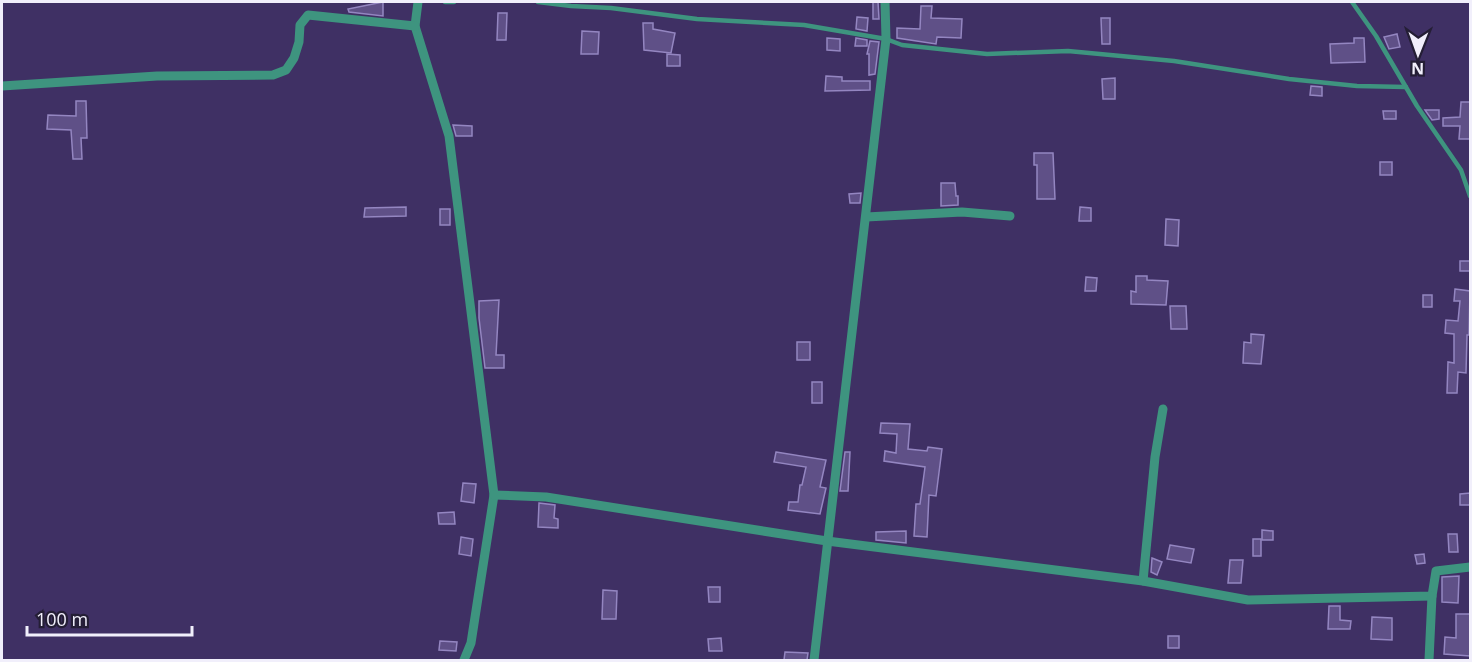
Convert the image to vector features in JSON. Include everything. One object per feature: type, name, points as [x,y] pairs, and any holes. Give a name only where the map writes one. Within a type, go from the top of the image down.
[{"type":"street","points":[[418,2],[415,26],[449,136],[494,495],[471,643],[464,660]]},
{"type":"street","points":[[814,660],[886,39],[885,2]]},
{"type":"street","points":[[2,86],[157,76],[273,75],[286,70],[294,58],[299,42],[300,25],[308,15],[415,26]]},
{"type":"street","points":[[866,217],[962,212],[1010,216]]},
{"type":"street","points":[[1143,581],[1155,457],[1163,409]]},
{"type":"street","points":[[494,495],[546,497],[827,541],[1143,581],[1248,600],[1432,596]]},
{"type":"street","points":[[1429,660],[1432,596],[1436,571],[1470,567]]},
{"type":"lane","points":[[445,2],[454,2]]},
{"type":"lane","points":[[538,2],[697,19],[804,25],[886,39],[902,45],[987,54],[1068,51],[1174,61],[1289,80],[1357,87],[1406,87]]},
{"type":"lane","points":[[1352,2],[1461,170],[1470,196]]},
{"type":"building","points":[[383,2],[383,16],[349,12],[348,9]]},
{"type":"building","points":[[873,2],[878,2],[879,19],[873,19]]},
{"type":"building","points":[[921,6],[932,6],[931,18],[962,19],[961,38],[937,37],[936,44],[897,38],[897,28],[920,29]]},
{"type":"building","points":[[498,13],[507,13],[506,40],[497,40]]},
{"type":"building","points":[[857,17],[868,18],[867,31],[856,29]]},
{"type":"building","points":[[1101,18],[1110,18],[1110,44],[1102,44]]},
{"type":"building","points":[[643,23],[653,23],[653,29],[675,33],[671,53],[644,50]]},
{"type":"building","points":[[582,31],[599,32],[598,54],[581,54]]},
{"type":"building","points":[[1397,34],[1400,47],[1389,49],[1384,37]]},
{"type":"building","points":[[827,38],[840,39],[840,51],[827,50]]},
{"type":"building","points":[[856,38],[867,40],[867,46],[855,46]]},
{"type":"building","points":[[1354,38],[1364,38],[1365,62],[1331,63],[1330,44],[1354,43]]},
{"type":"building","points":[[870,41],[879,42],[875,74],[869,75],[869,54],[867,54]]},
{"type":"building","points":[[667,54],[680,55],[680,66],[667,66]]},
{"type":"building","points":[[826,76],[842,77],[842,81],[870,81],[870,90],[825,91]]},
{"type":"building","points":[[1115,78],[1115,99],[1103,99],[1102,79]]},
{"type":"building","points":[[1311,86],[1322,87],[1322,96],[1310,95]]},
{"type":"building","points":[[76,101],[86,101],[87,138],[81,138],[82,159],[73,159],[71,130],[47,129],[48,115],[76,116]]},
{"type":"building","points":[[1461,102],[1470,102],[1470,139],[1459,139],[1460,126],[1443,126],[1443,118],[1460,117]]},
{"type":"building","points":[[1425,110],[1439,110],[1439,119],[1432,120]]},
{"type":"building","points":[[1383,111],[1396,111],[1396,119],[1384,119]]},
{"type":"building","points":[[453,125],[472,126],[472,136],[456,136]]},
{"type":"building","points":[[1034,153],[1053,153],[1055,199],[1037,199],[1037,165],[1034,165]]},
{"type":"building","points":[[1380,162],[1392,162],[1392,175],[1380,175]]},
{"type":"building","points":[[941,183],[955,183],[958,205],[941,206]]},
{"type":"building","points":[[861,193],[860,203],[850,203],[849,194]]},
{"type":"building","points":[[406,207],[406,216],[364,217],[365,208]]},
{"type":"building","points":[[1080,207],[1091,208],[1091,221],[1079,221]]},
{"type":"building","points":[[440,209],[450,209],[450,225],[440,225]]},
{"type":"building","points":[[1166,219],[1179,220],[1178,246],[1165,245]]},
{"type":"building","points":[[1460,261],[1470,261],[1470,271],[1460,271]]},
{"type":"building","points":[[1136,276],[1147,276],[1147,280],[1168,281],[1166,305],[1131,304],[1131,291],[1136,292]]},
{"type":"building","points":[[1086,277],[1097,278],[1096,291],[1085,291]]},
{"type":"building","points":[[1455,289],[1470,291],[1469,335],[1467,335],[1466,373],[1458,372],[1457,393],[1447,393],[1448,362],[1454,363],[1454,334],[1445,333],[1446,320],[1458,321],[1460,301],[1454,301]]},
{"type":"building","points":[[1423,295],[1432,295],[1432,307],[1423,307]]},
{"type":"building","points":[[499,300],[496,355],[504,355],[504,368],[485,368],[479,301]]},
{"type":"building","points":[[1170,306],[1186,306],[1187,329],[1171,329]]},
{"type":"building","points":[[1251,334],[1264,335],[1261,364],[1243,363],[1244,342],[1251,343]]},
{"type":"building","points":[[797,342],[810,342],[810,360],[797,360]]},
{"type":"building","points":[[812,382],[822,382],[822,403],[812,403]]},
{"type":"building","points":[[881,423],[910,424],[908,449],[927,451],[928,447],[942,449],[936,496],[929,495],[927,537],[914,536],[916,504],[920,504],[925,467],[884,461],[885,451],[896,453],[897,434],[880,433]]},
{"type":"building","points":[[776,452],[826,460],[820,487],[826,488],[820,514],[788,510],[789,502],[798,502],[800,485],[802,485],[806,467],[774,462]]},
{"type":"building","points":[[845,452],[850,452],[848,491],[840,491]]},
{"type":"building","points":[[463,483],[476,484],[474,503],[461,501]]},
{"type":"building","points":[[1470,493],[1470,505],[1460,505],[1460,494]]},
{"type":"building","points":[[539,503],[555,505],[554,518],[558,519],[558,528],[538,527]]},
{"type":"building","points":[[454,512],[455,524],[439,524],[438,513]]},
{"type":"building","points":[[1262,530],[1273,531],[1273,540],[1262,540]]},
{"type":"building","points":[[906,531],[906,543],[876,540],[876,532]]},
{"type":"building","points":[[1448,534],[1457,534],[1458,552],[1449,552]]},
{"type":"building","points":[[461,537],[473,539],[471,556],[459,554]]},
{"type":"building","points":[[1253,539],[1261,539],[1261,556],[1253,556]]},
{"type":"building","points":[[1170,545],[1194,549],[1191,563],[1167,559]]},
{"type":"building","points":[[1424,554],[1425,563],[1417,564],[1415,555]]},
{"type":"building","points":[[1152,558],[1162,562],[1157,575],[1151,572]]},
{"type":"building","points":[[1230,560],[1243,560],[1241,583],[1228,583]]},
{"type":"building","points":[[1459,576],[1458,603],[1442,602],[1442,577]]},
{"type":"building","points":[[708,587],[720,587],[720,602],[709,602]]},
{"type":"building","points":[[603,590],[617,591],[616,619],[602,619]]},
{"type":"building","points":[[1329,606],[1340,606],[1340,620],[1351,621],[1350,629],[1328,629]]},
{"type":"building","points":[[1456,614],[1470,614],[1470,656],[1444,654],[1445,637],[1456,638]]},
{"type":"building","points":[[1372,617],[1392,618],[1392,640],[1371,639]]},
{"type":"building","points":[[1168,636],[1179,636],[1179,648],[1168,648]]},
{"type":"building","points":[[721,638],[722,651],[709,651],[708,639]]},
{"type":"building","points":[[440,641],[457,642],[456,651],[439,650]]},
{"type":"building","points":[[785,652],[808,653],[807,660],[784,660]]}]
